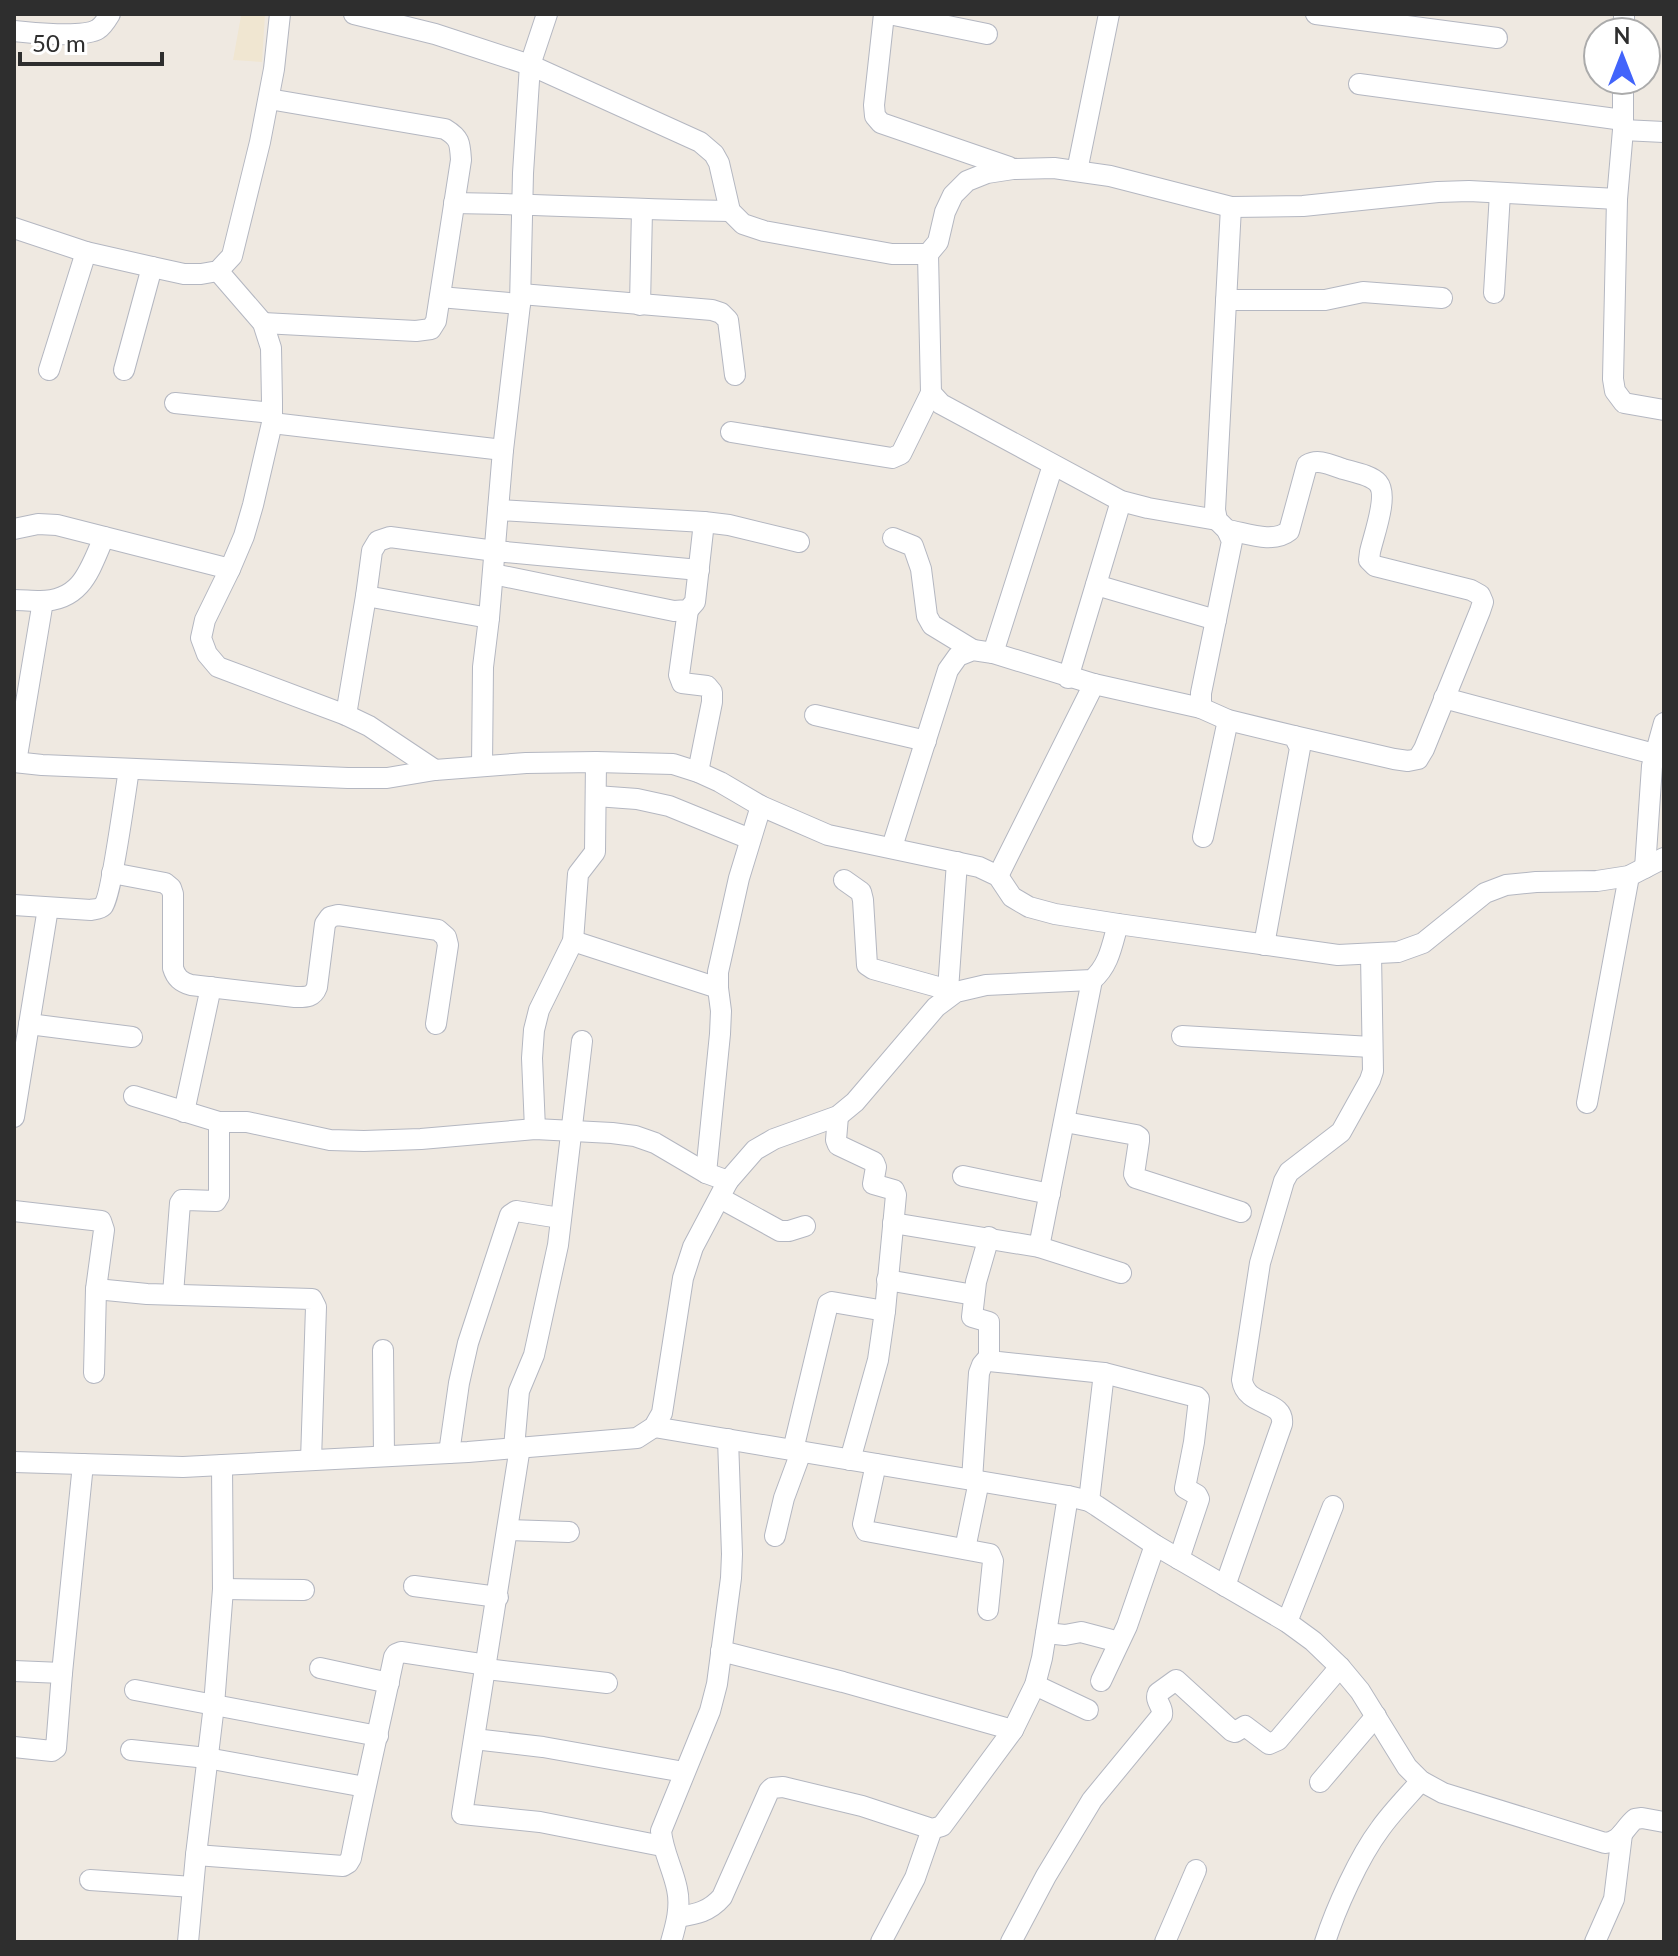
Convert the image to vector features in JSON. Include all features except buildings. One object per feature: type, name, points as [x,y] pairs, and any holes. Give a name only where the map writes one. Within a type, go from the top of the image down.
[{"type":"street","points":[[14,31],[85,33],[98,30],[110,14]]},
{"type":"street","points":[[14,228],[86,252],[184,274],[218,271],[232,256],[269,99],[280,14]]},
{"type":"street","points":[[354,14],[435,34],[530,65],[700,142],[719,163],[730,211],[743,224],[764,231],[892,254],[928,254]]},
{"type":"street","points":[[482,766],[481,690],[520,299],[530,65],[547,14]]},
{"type":"street","points":[[987,34],[887,14],[875,116],[881,123],[1013,169]]},
{"type":"street","points":[[1077,171],[1109,14]]},
{"type":"street","points":[[1316,14],[1497,38]]},
{"type":"street","points":[[1359,84],[1664,132]]},
{"type":"street","points":[[1623,96],[1613,379],[1615,391],[1624,403],[1664,410]]},
{"type":"street","points":[[263,323],[416,331],[431,329],[436,321],[461,160],[456,135],[445,129],[269,99]]},
{"type":"street","points":[[731,432],[892,458],[901,454],[931,393],[928,254],[938,242],[945,212],[953,195],[967,181],[987,173],[1054,168],[1077,171],[1110,176],[1231,207],[1303,206],[1469,191],[1617,199]]},
{"type":"street","points":[[1494,293],[1500,193]]},
{"type":"street","points":[[454,203],[730,211]]},
{"type":"street","points":[[1201,708],[1201,693],[1232,541],[1215,510],[1231,207]]},
{"type":"street","points":[[640,305],[642,210]]},
{"type":"street","points":[[49,370],[86,252]]},
{"type":"street","points":[[124,370],[152,267]]},
{"type":"street","points":[[218,271],[263,323],[271,348],[272,418],[244,536],[205,620],[201,638],[207,654],[218,667],[369,726],[435,770]]},
{"type":"street","points":[[1226,300],[1325,300],[1363,292],[1442,298]]},
{"type":"street","points":[[440,297],[712,310],[728,320],[735,375]]},
{"type":"street","points":[[893,538],[913,546],[918,556],[927,616],[932,625],[983,652],[1068,678],[1201,708],[1228,720],[1408,761],[1418,759],[1424,749],[1483,602],[1480,595],[1471,590],[1375,566],[1369,560],[1382,502],[1379,484],[1371,478],[1313,461],[1303,473],[1289,531],[1282,537],[1270,537],[1121,501],[941,404],[931,393]]},
{"type":"street","points":[[175,403],[503,450]]},
{"type":"street","points":[[983,652],[1053,465]]},
{"type":"street","points":[[1068,678],[1121,501]]},
{"type":"street","points":[[498,510],[704,522],[799,542]]},
{"type":"street","points":[[698,772],[712,692],[707,686],[682,683],[679,675],[688,610],[695,602],[704,522]]},
{"type":"street","points":[[14,529],[38,524],[57,525],[230,569]]},
{"type":"street","points":[[14,600],[43,601],[72,592],[80,586],[104,537]]},
{"type":"street","points":[[346,715],[372,551],[378,541],[390,537],[495,551],[699,570]]},
{"type":"street","points":[[493,574],[674,611],[688,610]]},
{"type":"street","points":[[1096,585],[1216,620]]},
{"type":"street","points":[[366,596],[489,618]]},
{"type":"street","points":[[43,601],[15,762],[348,778],[387,778],[482,766],[596,762],[673,764],[720,782],[761,806],[828,835],[979,867],[998,876],[1012,897],[1029,907],[1118,924],[1338,955],[1398,952],[1423,943],[1485,893],[1506,885],[1597,881],[1637,872],[1664,858]]},
{"type":"street","points":[[892,847],[948,670],[958,656],[983,652]]},
{"type":"street","points":[[998,876],[1094,684]]},
{"type":"street","points":[[1444,698],[1654,754]]},
{"type":"street","points":[[815,715],[926,741]]},
{"type":"street","points":[[1203,837],[1228,720]]},
{"type":"street","points":[[1587,1103],[1637,872],[1654,754],[1664,723]]},
{"type":"street","points":[[1264,945],[1298,764],[1300,748],[1294,736]]},
{"type":"street","points":[[535,1129],[534,1030],[539,1010],[573,941],[578,874],[595,852],[596,762]]},
{"type":"street","points":[[14,905],[101,908],[112,873],[129,769]]},
{"type":"street","points":[[596,796],[637,799],[669,806],[750,839]]},
{"type":"street","points":[[706,1173],[720,1034],[718,972],[761,806]]},
{"type":"street","points":[[14,1462],[183,1467],[449,1453],[637,1438],[654,1427],[662,1413],[683,1278],[693,1247],[724,1190],[755,1150],[774,1139],[838,1116],[855,1102],[952,991],[957,862]]},
{"type":"street","points":[[112,873],[165,883],[171,888],[173,968],[182,982],[191,985],[309,997],[317,987],[325,924],[330,917],[338,915],[438,930],[446,937],[448,945],[436,1024]]},
{"type":"street","points":[[844,880],[861,892],[867,965],[952,991],[986,985],[1092,980],[1108,962],[1118,924]]},
{"type":"street","points":[[14,1117],[48,908]]},
{"type":"street","points":[[573,941],[718,988]]},
{"type":"street","points":[[1225,1586],[1283,1417],[1279,1411],[1246,1394],[1243,1388],[1260,1263],[1289,1172],[1341,1132],[1370,1080],[1373,1071],[1371,954]]},
{"type":"street","points":[[1039,1247],[1092,980]]},
{"type":"street","points":[[184,1112],[211,987]]},
{"type":"street","points":[[29,1024],[132,1037]]},
{"type":"street","points":[[1182,1036],[1371,1047]]},
{"type":"street","points":[[582,1041],[558,1245],[534,1355],[519,1391],[517,1448],[508,1530],[462,1814],[540,1822],[662,1846]]},
{"type":"street","points":[[134,1096],[219,1122],[247,1122],[330,1140],[421,1139],[535,1129],[635,1136],[655,1143],[706,1173],[780,1231],[805,1226]]},
{"type":"street","points":[[838,1116],[838,1145],[874,1162],[873,1184],[895,1192],[878,1360],[850,1460]]},
{"type":"street","points":[[173,1294],[180,1203],[182,1200],[216,1201],[219,1196],[219,1122]]},
{"type":"street","points":[[1065,1122],[1136,1135],[1139,1137],[1136,1178],[1241,1212]]},
{"type":"street","points":[[963,1176],[1050,1194]]},
{"type":"street","points":[[14,1211],[101,1221],[104,1230],[96,1289],[94,1373]]},
{"type":"street","points":[[449,1453],[468,1343],[510,1215],[516,1211],[560,1218]]},
{"type":"street","points":[[893,1223],[1039,1247],[1121,1273]]},
{"type":"street","points":[[965,1549],[976,1481],[979,1373],[988,1358],[990,1325],[987,1321],[972,1317],[974,1295],[989,1237]]},
{"type":"street","points":[[887,1280],[974,1295]]},
{"type":"street","points":[[96,1289],[312,1299],[316,1307],[311,1460]]},
{"type":"street","points":[[775,1536],[797,1451],[828,1304],[832,1302],[885,1311]]},
{"type":"street","points":[[383,1350],[384,1456]]},
{"type":"street","points":[[988,1358],[991,1362],[1104,1373],[1199,1399],[1185,1488],[1199,1499],[1179,1559]]},
{"type":"street","points":[[1089,1501],[1104,1373]]},
{"type":"street","points":[[654,1427],[1089,1501],[1313,1641],[1360,1691],[1407,1767],[1421,1781],[1443,1793],[1605,1843],[1618,1840],[1635,1819],[1664,1822]]},
{"type":"street","points":[[671,1942],[678,1917],[677,1889],[662,1846],[661,1831],[710,1711],[717,1684],[731,1578],[728,1439]]},
{"type":"street","points":[[14,1747],[52,1751],[56,1748],[83,1464]]},
{"type":"street","points":[[876,1464],[863,1524],[866,1531],[990,1554],[988,1610]]},
{"type":"street","points":[[188,1942],[214,1705],[223,1589],[222,1465]]},
{"type":"street","points":[[678,1917],[703,1913],[722,1897],[772,1788],[783,1787],[862,1806],[932,1829],[942,1826],[1013,1730],[1035,1685],[1068,1496]]},
{"type":"street","points":[[1287,1622],[1333,1506]]},
{"type":"street","points":[[508,1530],[569,1532]]},
{"type":"street","points":[[1101,1681],[1139,1595],[1155,1545]]},
{"type":"street","points":[[414,1586],[498,1597]]},
{"type":"street","points":[[223,1589],[304,1590]]},
{"type":"street","points":[[1046,1633],[1065,1635],[1081,1632],[1119,1642]]},
{"type":"street","points":[[721,1651],[1013,1730]]},
{"type":"street","points":[[196,1855],[343,1866],[348,1863],[396,1654],[401,1652],[607,1683]]},
{"type":"street","points":[[1011,1942],[1092,1800],[1162,1715],[1158,1693],[1176,1680],[1232,1731],[1245,1726],[1269,1744],[1278,1740],[1340,1667]]},
{"type":"street","points":[[320,1668],[389,1683]]},
{"type":"street","points":[[14,1671],[62,1673]]},
{"type":"street","points":[[1035,1685],[1088,1710]]},
{"type":"street","points":[[135,1690],[378,1736]]},
{"type":"street","points":[[1320,1782],[1376,1716]]},
{"type":"street","points":[[474,1739],[543,1747],[684,1772]]},
{"type":"street","points":[[131,1750],[207,1758],[365,1787]]},
{"type":"street","points":[[1325,1942],[1363,1857],[1380,1829],[1421,1781]]},
{"type":"street","points":[[881,1942],[915,1878],[932,1829]]},
{"type":"street","points":[[1595,1942],[1614,1899],[1622,1834]]},
{"type":"street","points":[[1165,1942],[1196,1870]]},
{"type":"street","points":[[90,1880],[193,1887]]},
{"type":"shaded area","points":[[239,14],[265,14],[262,62],[233,60]]}]
